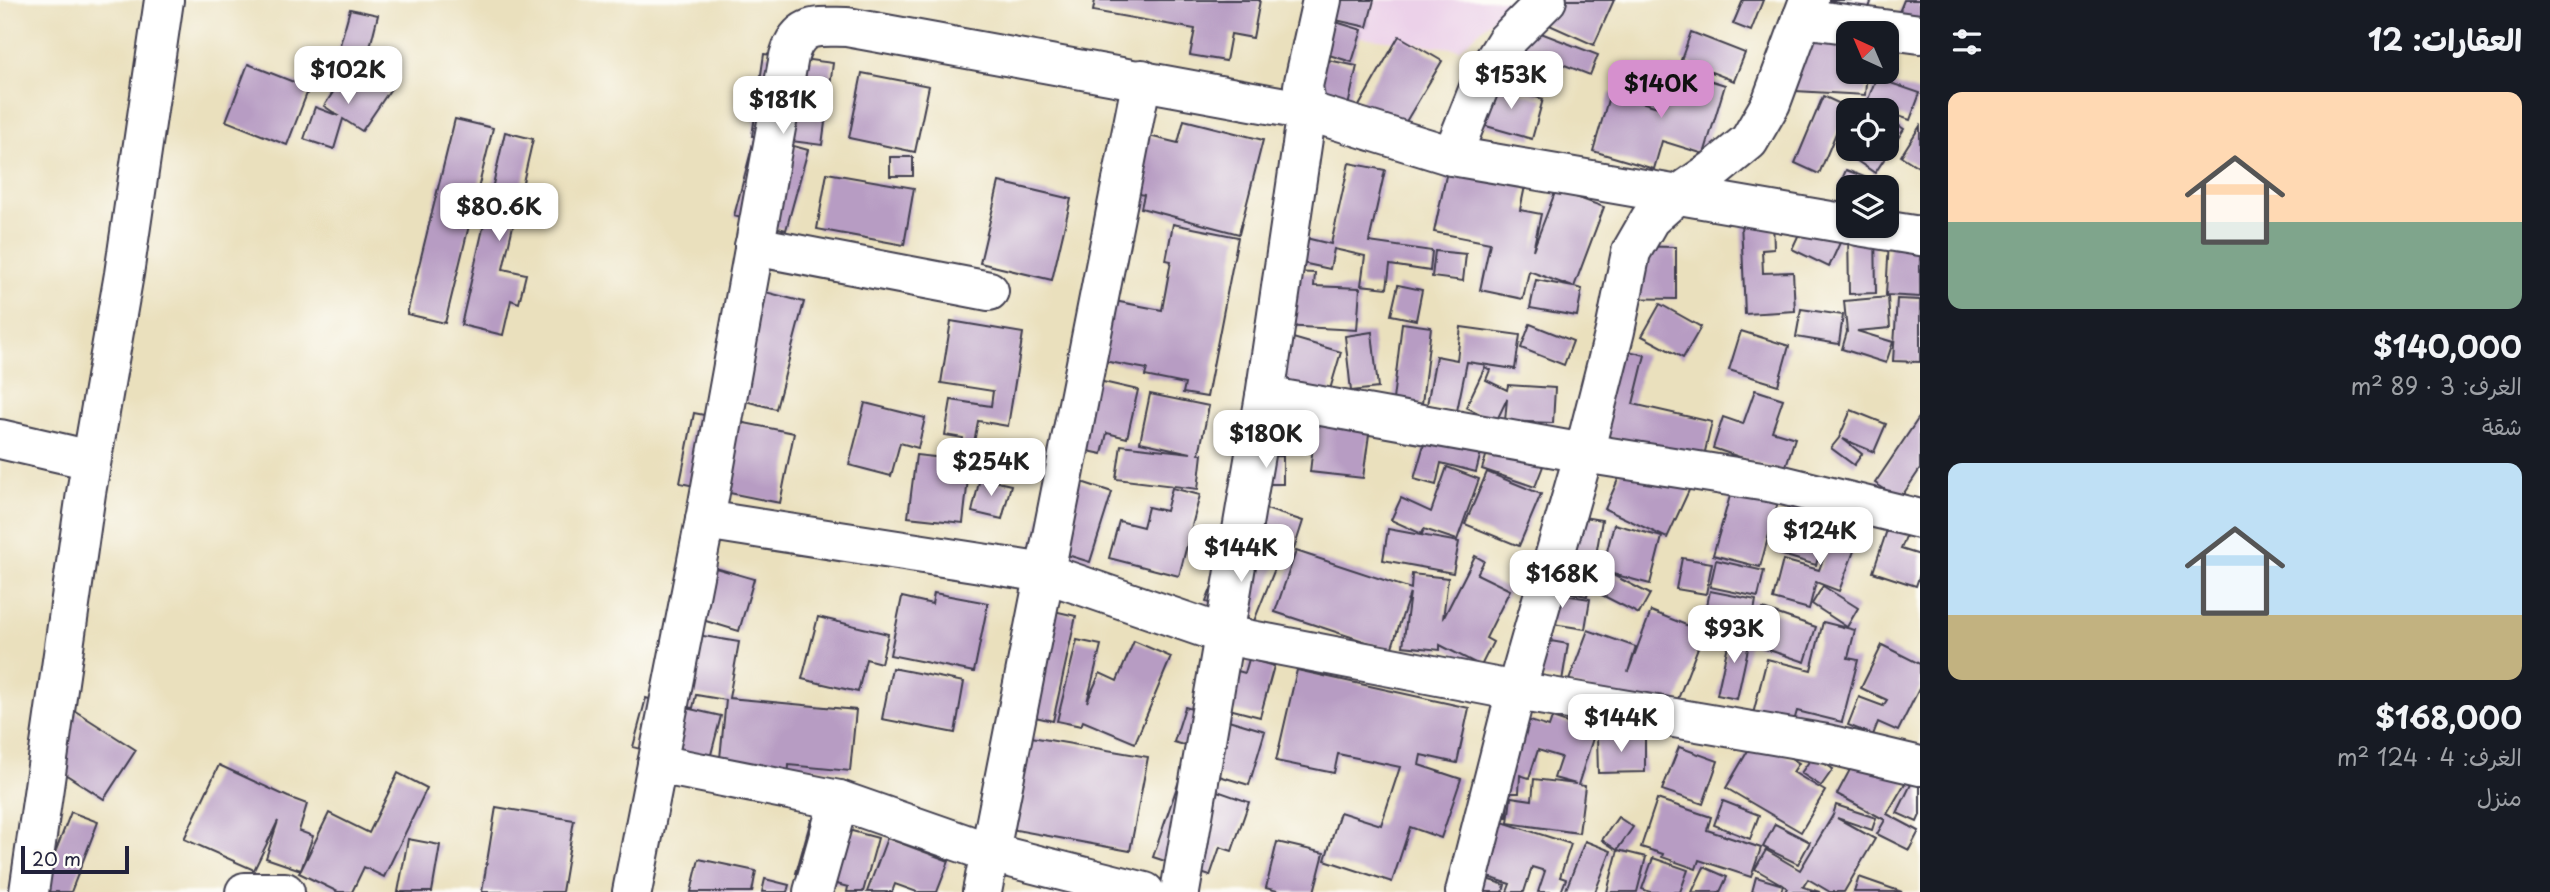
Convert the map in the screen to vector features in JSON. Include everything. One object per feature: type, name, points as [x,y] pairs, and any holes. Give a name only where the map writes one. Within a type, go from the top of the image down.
[{"type":"street","points":[[29,892],[91,460],[124,274],[164,0]]},
{"type":"street","points":[[1180,892],[1265,396],[1307,111],[1303,86],[1322,0]]},
{"type":"street","points":[[1452,156],[1483,78],[1506,41],[1547,0]]},
{"type":"street","points":[[1715,186],[1749,141],[1771,103],[1805,9],[1920,34]]},
{"type":"street","points":[[632,892],[705,520],[789,56],[794,40],[803,30],[847,27],[1142,79],[1307,111],[1452,156],[1676,196],[1715,186],[1836,221]]},
{"type":"street","points":[[982,892],[1142,79]]},
{"type":"street","points":[[1465,892],[1516,691],[1584,453],[1615,331],[1631,252],[1650,219],[1676,196]]},
{"type":"street","points":[[1899,233],[1920,236]]},
{"type":"street","points":[[754,246],[989,291]]},
{"type":"street","points":[[1265,396],[1584,453],[1774,483],[1920,519]]},
{"type":"street","points":[[0,439],[91,460]]},
{"type":"street","points":[[705,520],[1045,573],[1225,635],[1516,691],[1827,744],[1920,766]]},
{"type":"street","points":[[657,764],[839,800],[990,853],[1145,892]]},
{"type":"street","points":[[813,892],[839,800]]},
{"type":"street","points":[[245,892],[285,892]]},
{"type":"shaded area","points":[[1345,0],[1513,0],[1460,49],[1337,34]]},
{"type":"building","points":[[1095,0],[1260,0],[1253,38],[1231,34],[1226,61],[1190,55],[1195,29],[1093,11]]},
{"type":"building","points":[[1321,0],[1374,0],[1367,27],[1318,16]]},
{"type":"building","points":[[1534,0],[1614,0],[1594,45],[1527,15]]},
{"type":"building","points":[[1743,0],[1763,0],[1751,31],[1733,24]]},
{"type":"building","points":[[1828,0],[1872,0],[1866,15]]},
{"type":"building","points":[[1904,0],[1920,0],[1920,26],[1897,17]]},
{"type":"building","points":[[350,9],[378,15],[367,59],[338,52]]},
{"type":"building","points":[[1316,16],[1362,30],[1352,62],[1306,48]]},
{"type":"building","points":[[1515,23],[1598,55],[1590,75],[1552,60],[1538,96],[1493,79]]},
{"type":"building","points":[[1782,29],[1836,32],[1836,84],[1866,84],[1865,95],[1778,90]]},
{"type":"building","points":[[1691,32],[1745,53],[1734,81],[1681,60]]},
{"type":"building","points":[[1399,36],[1442,61],[1401,130],[1359,106]]},
{"type":"building","points":[[764,54],[833,63],[822,145],[761,137],[808,150],[786,230],[734,216],[755,136],[752,136]]},
{"type":"building","points":[[1309,56],[1357,66],[1348,106],[1301,95]]},
{"type":"building","points":[[353,62],[392,87],[362,131],[343,119],[334,149],[304,139],[315,107],[339,116],[324,106]]},
{"type":"building","points":[[248,64],[309,88],[287,145],[226,121]]},
{"type":"building","points":[[1670,68],[1725,85],[1704,154],[1662,141],[1654,169],[1593,151],[1610,93],[1658,107]]},
{"type":"building","points":[[862,73],[929,86],[915,152],[849,138]]},
{"type":"building","points":[[1490,84],[1543,99],[1532,139],[1479,124]]},
{"type":"building","points":[[1874,84],[1894,84],[1920,93],[1910,120],[1899,116],[1899,98],[1869,98]]},
{"type":"building","points":[[1823,96],[1836,102],[1836,133],[1819,174],[1795,163]]},
{"type":"building","points":[[455,119],[493,128],[445,323],[407,314]]},
{"type":"building","points":[[1184,120],[1263,140],[1239,234],[1141,208],[1144,195],[1113,187],[1128,131],[1178,143]]},
{"type":"building","points":[[1920,126],[1920,168],[1901,156]]},
{"type":"building","points":[[505,132],[533,139],[503,269],[526,274],[519,303],[511,300],[503,335],[461,325]]},
{"type":"building","points":[[890,157],[913,157],[913,176],[890,176]]},
{"type":"building","points":[[1857,161],[1883,161],[1875,173]]},
{"type":"building","points":[[1349,163],[1385,170],[1369,242],[1432,251],[1430,271],[1390,265],[1387,288],[1361,285],[1365,256],[1334,249],[1330,269],[1288,260],[1293,235],[1331,244]]},
{"type":"building","points":[[1846,170],[1859,175],[1844,175]]},
{"type":"building","points":[[1447,171],[1525,186],[1520,210],[1541,214],[1533,250],[1556,190],[1604,207],[1574,287],[1582,289],[1577,316],[1530,308],[1536,280],[1573,287],[1529,271],[1523,299],[1480,290],[1490,243],[1434,232]]},
{"type":"building","points":[[827,173],[914,188],[904,245],[817,229]]},
{"type":"building","points":[[999,182],[1071,199],[1052,280],[980,263]]},
{"type":"building","points":[[1773,219],[1774,249],[1762,250],[1763,273],[1793,272],[1795,311],[1745,314],[1741,221]]},
{"type":"building","points":[[1806,219],[1836,233],[1836,238],[1842,238],[1829,267],[1792,249]]},
{"type":"building","points":[[1173,224],[1238,237],[1207,397],[1183,393],[1185,384],[1145,376],[1147,369],[1082,357],[1093,297],[1162,310],[1171,261],[1166,260]]},
{"type":"building","points":[[1848,238],[1875,238],[1876,293],[1849,294]]},
{"type":"building","points":[[1889,241],[1920,243],[1920,297],[1886,295]]},
{"type":"building","points":[[1616,246],[1676,247],[1676,299],[1615,298]]},
{"type":"building","points":[[1435,251],[1466,254],[1463,281],[1432,277]]},
{"type":"building","points":[[1267,271],[1315,273],[1314,286],[1360,288],[1357,330],[1264,325]]},
{"type":"building","points":[[1398,285],[1422,290],[1416,320],[1391,315]]},
{"type":"building","points":[[746,287],[804,302],[776,409],[718,394]]},
{"type":"building","points":[[1888,297],[1890,328],[1857,331],[1893,342],[1886,363],[1842,349],[1847,332],[1844,301]]},
{"type":"building","points":[[1897,299],[1920,300],[1920,362],[1893,361]]},
{"type":"building","points":[[1660,304],[1701,327],[1683,358],[1642,336]]},
{"type":"building","points":[[1801,309],[1843,315],[1839,344],[1796,337]]},
{"type":"building","points":[[951,321],[1023,333],[1008,426],[978,421],[973,448],[962,447],[963,438],[945,435],[951,400],[991,406],[993,391],[941,383]]},
{"type":"building","points":[[1402,323],[1431,327],[1422,404],[1393,400]]},
{"type":"building","points":[[1530,324],[1573,341],[1564,365],[1521,348]]},
{"type":"building","points":[[1461,327],[1520,335],[1515,369],[1467,362],[1457,411],[1427,405],[1436,356],[1457,360]]},
{"type":"building","points":[[1262,329],[1341,352],[1326,403],[1247,380]]},
{"type":"building","points":[[1741,331],[1789,346],[1778,385],[1729,370]]},
{"type":"building","points":[[1372,332],[1378,388],[1351,391],[1345,336]]},
{"type":"building","points":[[1594,343],[1645,355],[1633,404],[1712,422],[1703,460],[1573,429]]},
{"type":"building","points":[[1485,367],[1490,370],[1486,380],[1507,390],[1508,385],[1555,388],[1553,423],[1505,421],[1507,399],[1496,422],[1466,407]]},
{"type":"building","points":[[1077,376],[1138,390],[1127,438],[1107,433],[1102,454],[1061,445]]},
{"type":"building","points":[[1755,390],[1783,399],[1772,431],[1795,438],[1784,472],[1713,448],[1723,417],[1743,424]]},
{"type":"building","points":[[1150,394],[1209,406],[1199,454],[1202,454],[1198,489],[1116,479],[1121,445],[1191,453],[1140,442]]},
{"type":"building","points":[[865,403],[925,418],[918,448],[900,443],[891,476],[849,465]]},
{"type":"building","points":[[1302,407],[1306,446],[1256,454],[1251,412]]},
{"type":"building","points":[[1851,410],[1886,424],[1874,452],[1843,439],[1862,454],[1854,465],[1831,448],[1839,438]]},
{"type":"building","points":[[694,413],[794,433],[780,503],[680,483]]},
{"type":"building","points":[[1920,416],[1920,469],[1900,499],[1875,483]]},
{"type":"building","points":[[1316,420],[1370,427],[1363,478],[1310,472]]},
{"type":"building","points":[[1427,434],[1482,448],[1476,472],[1441,463],[1436,485],[1414,479]]},
{"type":"building","points":[[1489,447],[1543,466],[1535,487],[1482,469]]},
{"type":"building","points":[[916,455],[970,461],[963,523],[908,517]]},
{"type":"building","points":[[1283,456],[1283,484],[1250,484],[1249,457]]},
{"type":"building","points":[[1628,457],[1691,486],[1667,538],[1605,509]]},
{"type":"building","points":[[1447,467],[1479,479],[1457,540],[1424,529],[1422,534],[1391,520],[1401,498],[1431,512]]},
{"type":"building","points":[[1487,472],[1541,494],[1519,546],[1465,524]]},
{"type":"building","points":[[1054,473],[1112,492],[1090,562],[1032,544]]},
{"type":"building","points":[[980,478],[1011,485],[1002,519],[972,512]]},
{"type":"building","points":[[1734,482],[1780,495],[1760,567],[1713,555]]},
{"type":"building","points":[[1172,488],[1200,495],[1179,576],[1109,558],[1119,521],[1143,527],[1148,507],[1166,511]]},
{"type":"building","points":[[1792,498],[1832,510],[1816,565],[1776,553]]},
{"type":"building","points":[[1244,502],[1303,521],[1294,549],[1234,530]]},
{"type":"building","points":[[1558,513],[1602,520],[1595,561],[1551,554]]},
{"type":"building","points":[[1840,515],[1864,524],[1839,591],[1816,582],[1809,609],[1773,599],[1783,560],[1819,570]]},
{"type":"building","points":[[1614,524],[1662,537],[1650,584],[1609,573],[1650,594],[1639,614],[1592,590],[1602,571]]},
{"type":"building","points":[[1889,524],[1908,531],[1901,549],[1920,555],[1920,574],[1916,586],[1873,572]]},
{"type":"building","points":[[1388,529],[1459,542],[1453,573],[1383,560]]},
{"type":"building","points":[[1227,547],[1276,566],[1254,621],[1206,602]]},
{"type":"building","points":[[1296,551],[1411,589],[1412,574],[1448,578],[1443,619],[1475,556],[1484,561],[1477,574],[1510,590],[1486,638],[1493,642],[1481,666],[1440,645],[1440,650],[1403,646],[1410,593],[1391,650],[1275,612]]},
{"type":"building","points":[[1548,558],[1593,567],[1587,596],[1542,587]]},
{"type":"building","points":[[1682,558],[1712,563],[1706,594],[1676,589]]},
{"type":"building","points":[[1716,560],[1764,571],[1758,597],[1710,587]]},
{"type":"building","points":[[691,561],[754,579],[739,631],[676,612]]},
{"type":"building","points":[[1823,586],[1858,608],[1847,627],[1812,604]]},
{"type":"building","points":[[1539,591],[1590,599],[1585,629],[1534,621]]},
{"type":"building","points":[[1710,591],[1756,600],[1752,623],[1705,615]]},
{"type":"building","points":[[934,593],[988,603],[974,672],[890,655],[902,597],[932,604]]},
{"type":"building","points":[[1036,607],[1076,616],[1053,721],[1013,712]]},
{"type":"building","points":[[1763,609],[1816,627],[1805,662],[1751,644]]},
{"type":"building","points":[[1651,611],[1704,632],[1671,717],[1568,683],[1588,630],[1636,647],[1628,672]]},
{"type":"building","points":[[818,617],[888,634],[881,663],[866,659],[858,692],[802,679]]},
{"type":"building","points":[[1823,622],[1855,630],[1848,658],[1858,660],[1842,722],[1797,711],[1792,728],[1752,718],[1767,659],[1811,670]]},
{"type":"building","points":[[668,630],[739,642],[729,698],[856,710],[850,771],[789,765],[788,781],[719,768],[726,700],[696,695],[693,708],[677,706],[721,716],[708,766],[633,747],[646,698],[656,701]]},
{"type":"building","points":[[1731,631],[1751,635],[1737,699],[1717,695]]},
{"type":"building","points":[[1528,637],[1568,644],[1562,681],[1521,673]]},
{"type":"building","points":[[1077,640],[1101,645],[1087,702],[1100,673],[1117,681],[1134,641],[1171,657],[1135,743],[1083,721],[1081,726],[1057,721]]},
{"type":"building","points":[[1882,645],[1920,664],[1920,687],[1898,731],[1878,722],[1873,735],[1848,725],[1859,697],[1883,706],[1887,700],[1861,688]]},
{"type":"building","points":[[1249,659],[1274,666],[1260,717],[1198,701],[1208,663],[1245,673]]},
{"type":"building","points":[[892,668],[964,682],[955,733],[882,719]]},
{"type":"building","points":[[1297,670],[1469,708],[1457,763],[1421,755],[1419,765],[1461,779],[1441,838],[1410,827],[1392,882],[1325,860],[1340,812],[1381,825],[1400,767],[1338,754],[1334,773],[1276,761]]},
{"type":"building","points":[[69,707],[136,750],[104,799],[37,756]]},
{"type":"building","points":[[1185,707],[1265,731],[1249,785],[1186,766],[1191,747],[1174,742]]},
{"type":"building","points":[[1502,712],[1549,727],[1552,718],[1595,732],[1578,785],[1585,786],[1579,833],[1508,823],[1511,797],[1532,800],[1534,779],[1576,784],[1554,778],[1561,757],[1538,750],[1529,778],[1520,775],[1519,793],[1508,793],[1507,817],[1491,817]]},
{"type":"building","points":[[1002,732],[1148,757],[1130,851],[984,824]]},
{"type":"building","points":[[1597,735],[1645,735],[1645,772],[1598,773]]},
{"type":"building","points":[[1756,737],[1799,763],[1793,772],[1825,791],[1801,832],[1726,788]]},
{"type":"building","points":[[1679,747],[1718,761],[1703,804],[1662,790]]},
{"type":"building","points":[[1860,751],[1908,778],[1887,814],[1919,831],[1909,850],[1877,834],[1885,820],[1837,794]]},
{"type":"building","points":[[1813,756],[1833,769],[1821,786],[1801,773]]},
{"type":"building","points":[[219,765],[307,804],[299,831],[313,836],[301,870],[266,858],[278,821],[254,870],[184,839]]},
{"type":"building","points":[[398,773],[427,788],[384,877],[364,867],[352,892],[338,892],[299,873],[329,813],[369,833]]},
{"type":"building","points":[[1915,776],[1920,778],[1920,815],[1917,822],[1897,813]]},
{"type":"building","points":[[1180,778],[1249,802],[1232,851],[1220,847],[1210,876],[1153,857]]},
{"type":"building","points":[[1657,799],[1711,817],[1707,830],[1761,848],[1751,877],[1699,860],[1696,869],[1641,847]]},
{"type":"building","points":[[1723,801],[1759,815],[1750,839],[1714,825]]},
{"type":"building","points":[[1836,805],[1876,818],[1872,830],[1837,818],[1875,839],[1844,892],[1830,892],[1808,879],[1803,887],[1820,892],[1785,892],[1787,888],[1755,869],[1766,850],[1800,870],[1833,815]]},
{"type":"building","points":[[496,807],[574,820],[562,892],[482,892]]},
{"type":"building","points":[[71,812],[98,822],[71,892],[18,892],[47,873]]},
{"type":"building","points":[[1477,814],[1571,844],[1560,877],[1566,879],[1561,892],[1538,892],[1545,871],[1532,867],[1524,892],[1507,892],[1510,884],[1460,868]]},
{"type":"building","points":[[1618,817],[1633,827],[1617,850],[1602,840]]},
{"type":"building","points":[[811,820],[878,838],[863,892],[847,892],[848,887],[796,873]]},
{"type":"building","points":[[1775,824],[1810,842],[1798,864],[1763,847]]},
{"type":"building","points":[[887,838],[949,861],[937,892],[917,892],[895,884],[892,892],[867,892]]},
{"type":"building","points":[[408,839],[440,845],[432,892],[398,892]]},
{"type":"building","points":[[1585,841],[1611,851],[1595,892],[1565,892]]},
{"type":"building","points":[[1277,842],[1324,853],[1314,892],[1281,892],[1266,888]]},
{"type":"building","points":[[1618,850],[1646,857],[1637,892],[1607,892]]},
{"type":"building","points":[[1653,858],[1688,870],[1680,892],[1650,892],[1642,889]]},
{"type":"building","points":[[699,859],[756,871],[752,892],[691,892]]},
{"type":"building","points":[[1704,867],[1727,877],[1720,892],[1692,892]]},
{"type":"building","points":[[1474,875],[1505,885],[1503,892],[1468,892]]},
{"type":"building","points":[[1756,877],[1783,885],[1781,892],[1752,892]]},
{"type":"building","points":[[1859,877],[1902,892],[1854,892]]},
{"type":"building","points":[[765,879],[789,885],[787,892],[762,892]]}]
